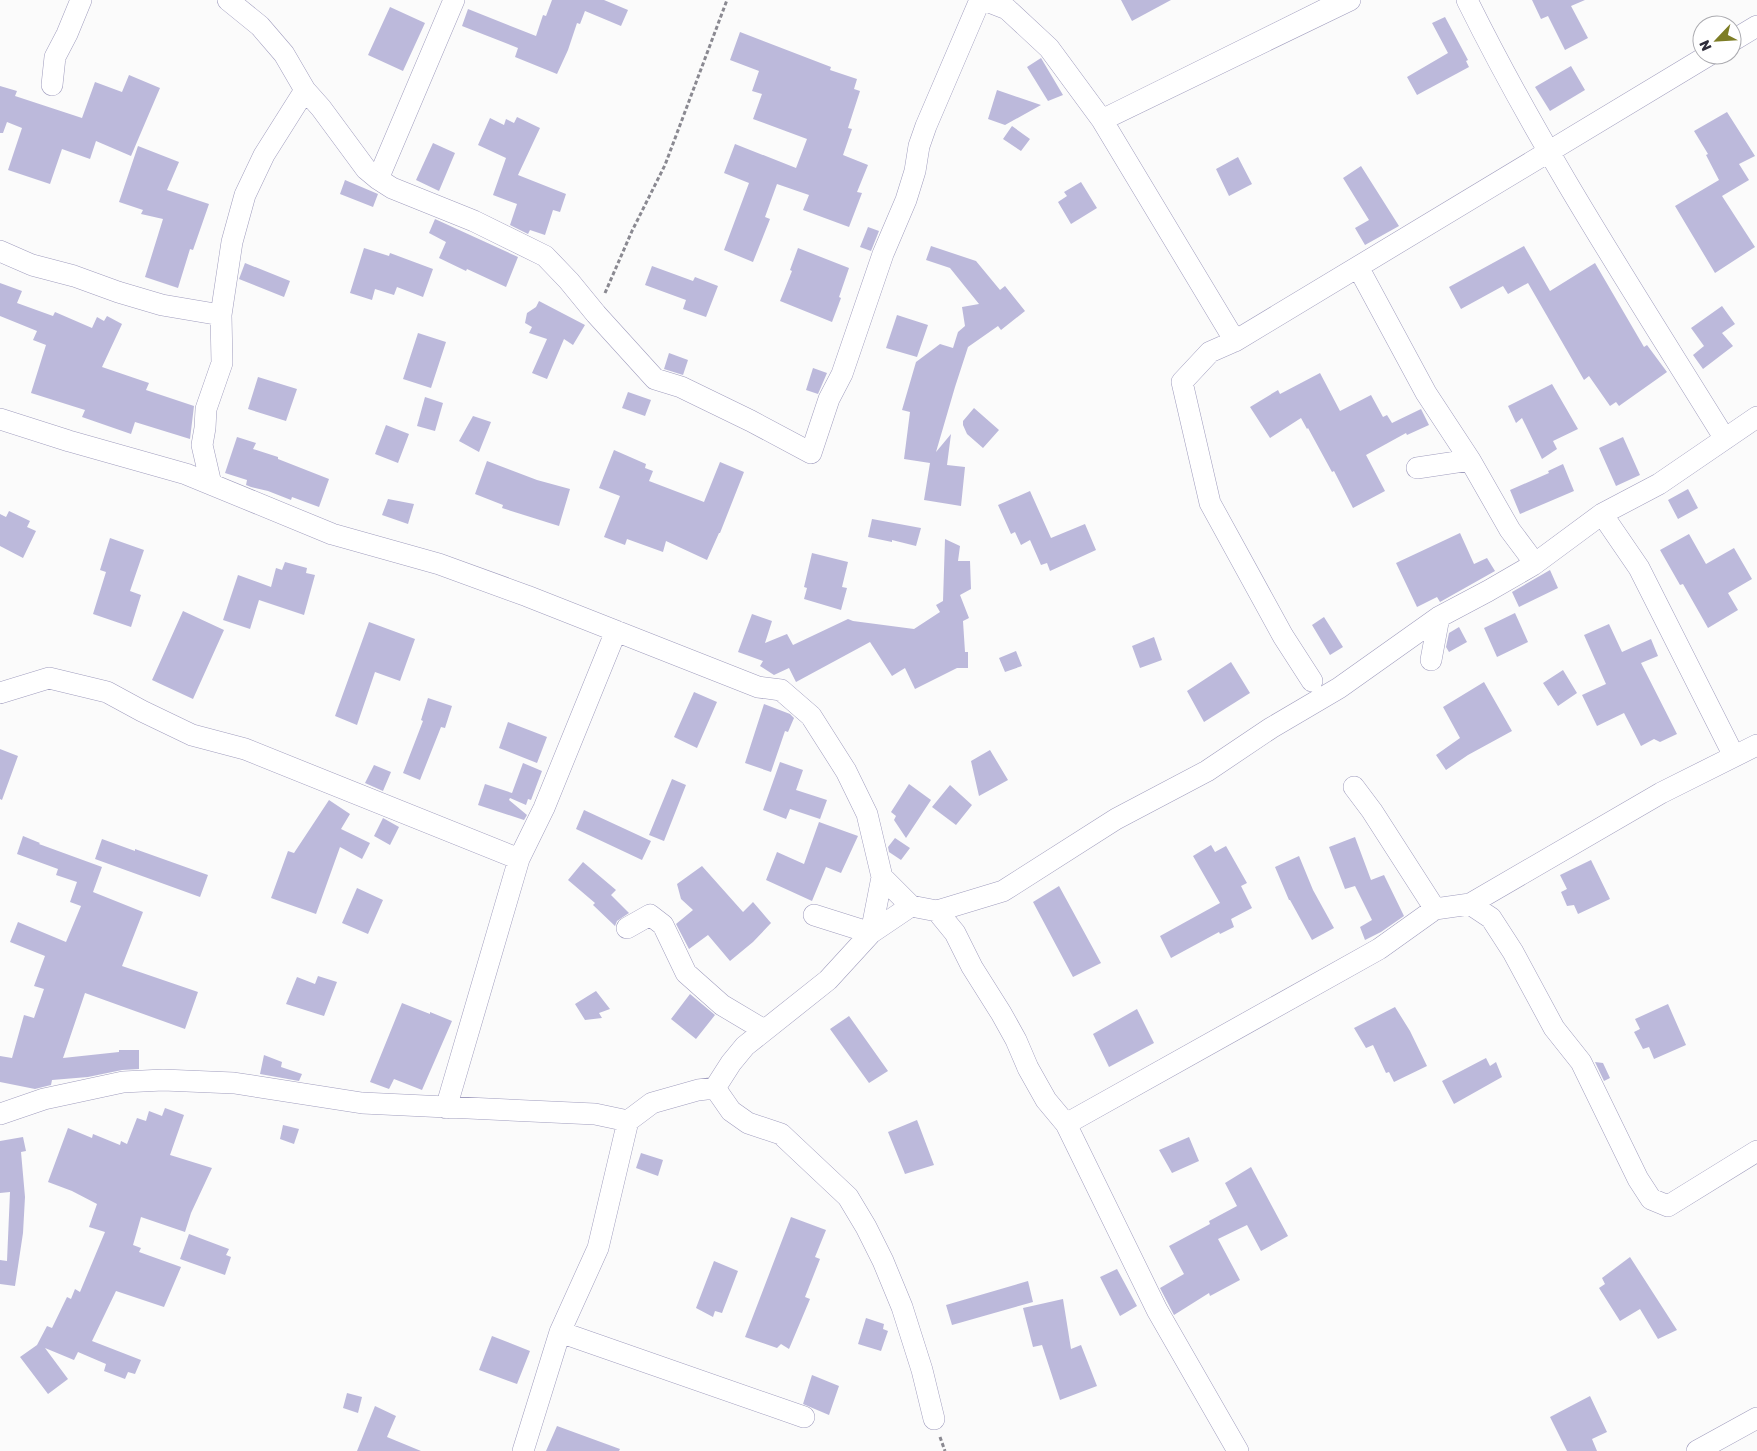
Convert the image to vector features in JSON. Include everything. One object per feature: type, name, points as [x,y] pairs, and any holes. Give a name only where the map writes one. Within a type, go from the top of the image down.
[{"type":"street","points":[[52,84],[55,57],[81,0]]},
{"type":"street","points":[[228,0],[260,26],[284,54],[305,90],[321,108],[366,169],[378,179],[392,188],[474,221],[545,256],[655,379],[681,387],[811,453],[829,399],[842,374],[883,254],[916,172],[919,146],[926,126],[980,0]]},
{"type":"street","points":[[378,179],[454,0]]},
{"type":"street","points":[[984,0],[1007,9],[1049,48],[1102,120],[1235,341]]},
{"type":"street","points":[[1102,120],[1344,0]]},
{"type":"street","points":[[1102,120],[1350,0]]},
{"type":"street","points":[[1467,0],[1548,152],[1724,439]]},
{"type":"street","points":[[1742,35],[1757,26]]},
{"type":"street","points":[[1312,681],[1283,636],[1210,503],[1182,382],[1210,352],[1235,341],[1692,65]]},
{"type":"street","points":[[211,484],[202,446],[206,409],[222,363],[221,315],[232,242],[245,195],[264,155],[305,90]]},
{"type":"street","points":[[0,251],[32,265],[74,276],[162,305],[221,315]]},
{"type":"street","points":[[1358,267],[1426,393],[1470,460],[1510,530],[1528,554],[1533,565]]},
{"type":"street","points":[[882,877],[911,906],[937,911],[1004,891],[1116,819],[1207,772],[1271,728],[1338,688],[1439,616],[1533,565],[1602,514],[1659,484],[1757,417]]},
{"type":"street","points":[[0,419],[69,441],[186,474],[332,534],[439,564],[527,596],[758,687],[781,690],[811,716],[846,771],[867,814],[882,877],[871,933]]},
{"type":"street","points":[[1417,468],[1470,460]]},
{"type":"street","points":[[1602,514],[1639,568],[1734,756]]},
{"type":"street","points":[[1431,660],[1439,616]]},
{"type":"street","points":[[446,1108],[519,858],[544,808],[616,631]]},
{"type":"street","points":[[0,693],[49,678],[74,682],[107,692],[192,735],[245,749],[519,858]]},
{"type":"street","points":[[1066,1124],[1379,950],[1435,908],[1470,904],[1661,793],[1757,746]]},
{"type":"street","points":[[1354,787],[1372,811],[1435,908]]},
{"type":"street","points":[[1470,904],[1491,918],[1513,952],[1554,1028],[1580,1062],[1638,1178],[1651,1199],[1668,1206],[1757,1151]]},
{"type":"street","points":[[715,1088],[731,1063],[745,1046],[828,980],[871,933],[911,906]]},
{"type":"street","points":[[937,911],[955,933],[972,967],[1001,1012],[1046,1100],[1066,1124],[1158,1310],[1238,1451]]},
{"type":"street","points":[[627,928],[650,915],[663,925],[686,973],[722,1005],[764,1030]]},
{"type":"street","points":[[814,915],[871,933]]},
{"type":"street","points":[[0,1114],[44,1099],[123,1082],[163,1080],[234,1083],[362,1103],[595,1114],[628,1121]]},
{"type":"street","points":[[523,1451],[560,1332],[598,1248],[628,1121],[652,1103],[698,1090],[715,1088]]},
{"type":"street","points":[[715,1088],[731,1110],[748,1123],[781,1134],[848,1197],[883,1261],[902,1308],[922,1370],[934,1419]]},
{"type":"street","points":[[560,1332],[804,1417]]},
{"type":"street","points":[[1697,1451],[1757,1418]]},
{"type":"path","points":[[596,314],[632,231],[665,165],[727,0]]},
{"type":"building","points":[[552,0],[604,0],[628,10],[621,26],[585,11],[580,24],[577,23],[557,74],[515,57],[518,48],[462,26],[468,9],[536,36],[543,15],[546,16]]},
{"type":"building","points":[[1121,0],[1171,0],[1132,21]]},
{"type":"building","points":[[1532,0],[1585,0],[1571,6],[1588,38],[1565,50],[1548,16],[1541,19]]},
{"type":"building","points":[[390,7],[425,23],[403,71],[368,55]]},
{"type":"building","points":[[1445,17],[1468,60],[1466,61],[1469,67],[1417,95],[1407,77],[1448,53],[1432,23]]},
{"type":"building","points":[[740,32],[831,67],[830,70],[857,79],[854,89],[860,91],[848,128],[852,129],[843,155],[868,165],[857,192],[862,193],[849,227],[803,210],[809,195],[777,184],[765,217],[770,219],[753,262],[724,250],[749,183],[724,173],[735,144],[796,168],[807,139],[753,119],[762,94],[752,91],[759,71],[730,60]]},
{"type":"building","points":[[1041,58],[1063,95],[1048,101],[1027,67]]},
{"type":"building","points":[[1571,66],[1585,90],[1550,111],[1535,87]]},
{"type":"building","points":[[129,75],[160,88],[131,156],[96,141],[90,159],[62,149],[50,184],[8,170],[22,128],[7,122],[3,133],[0,133],[0,86],[17,91],[15,96],[82,118],[95,82],[122,92]]},
{"type":"building","points":[[997,90],[1041,105],[1005,125],[988,119]]},
{"type":"building","points":[[1727,112],[1755,156],[1739,164],[1749,180],[1722,196],[1755,247],[1715,273],[1675,206],[1719,180],[1706,155],[1708,154],[1694,131]]},
{"type":"building","points":[[517,117],[540,128],[518,175],[566,194],[560,212],[553,210],[545,235],[530,230],[528,234],[510,225],[517,204],[493,195],[506,158],[478,145],[490,118],[504,125],[506,119],[514,123]]},
{"type":"building","points":[[1012,126],[1030,139],[1021,151],[1003,139]]},
{"type":"building","points":[[433,143],[455,153],[439,191],[416,180]]},
{"type":"building","points":[[138,146],[179,162],[167,190],[209,204],[193,250],[190,249],[178,288],[145,277],[163,219],[141,214],[143,210],[119,202]]},
{"type":"building","points":[[1238,157],[1252,184],[1229,196],[1216,169]]},
{"type":"building","points":[[1361,166],[1399,226],[1365,245],[1355,228],[1369,220],[1343,178]]},
{"type":"building","points":[[345,180],[378,194],[373,207],[340,194]]},
{"type":"building","points":[[1081,182],[1097,208],[1071,224],[1058,202],[1067,196],[1064,192]]},
{"type":"building","points":[[435,219],[518,257],[506,287],[439,258],[446,242],[429,233]]},
{"type":"building","points":[[868,227],[879,231],[871,251],[860,247]]},
{"type":"building","points":[[931,246],[976,261],[1000,290],[1005,286],[1025,311],[1001,330],[998,326],[968,347],[936,452],[951,434],[947,465],[965,467],[961,506],[924,500],[930,463],[904,459],[910,412],[902,410],[916,362],[940,344],[953,348],[958,332],[965,326],[962,307],[979,304],[950,268],[926,260]]},
{"type":"building","points":[[1524,246],[1550,291],[1595,263],[1644,347],[1647,345],[1667,372],[1619,406],[1616,402],[1610,406],[1589,376],[1584,380],[1528,283],[1508,294],[1503,286],[1461,309],[1449,287]]},
{"type":"building","points":[[364,248],[389,256],[390,253],[433,269],[423,297],[397,287],[394,295],[375,289],[372,300],[350,293]]},
{"type":"building","points":[[798,248],[849,268],[832,322],[780,301],[792,271],[790,270]]},
{"type":"building","points":[[245,263],[290,281],[284,297],[239,279]]},
{"type":"building","points":[[652,266],[693,281],[695,277],[718,286],[706,317],[683,309],[686,300],[645,285]]},
{"type":"building","points":[[0,283],[22,291],[17,303],[53,316],[55,312],[92,328],[97,317],[104,321],[107,316],[122,324],[102,367],[149,383],[146,390],[194,406],[190,439],[135,422],[131,434],[82,417],[85,410],[31,393],[46,345],[33,340],[37,331],[0,316]]},
{"type":"building","points":[[539,301],[585,325],[573,345],[564,339],[547,379],[532,373],[547,339],[529,333],[532,327],[525,323],[527,313],[536,307]]},
{"type":"building","points":[[1722,306],[1735,324],[1722,333],[1733,346],[1703,369],[1693,355],[1704,346],[1691,328]]},
{"type":"building","points":[[897,315],[928,325],[917,357],[886,348]]},
{"type":"building","points":[[418,333],[446,342],[431,388],[403,379]]},
{"type":"building","points":[[669,353],[688,360],[683,375],[664,369]]},
{"type":"building","points":[[813,368],[827,373],[818,394],[806,390]]},
{"type":"building","points":[[1320,373],[1340,411],[1371,395],[1383,417],[1387,415],[1392,423],[1421,409],[1429,425],[1407,435],[1406,433],[1366,455],[1385,491],[1353,508],[1334,471],[1332,472],[1301,418],[1270,438],[1250,407],[1278,390],[1280,394]]},
{"type":"building","points":[[258,377],[297,389],[286,421],[248,409]]},
{"type":"building","points":[[1552,384],[1578,429],[1553,441],[1557,449],[1542,459],[1522,418],[1516,423],[1508,406]]},
{"type":"building","points":[[628,392],[651,400],[645,416],[622,408]]},
{"type":"building","points":[[425,397],[443,403],[435,431],[417,426]]},
{"type":"building","points":[[974,408],[999,430],[983,448],[967,434],[963,425],[963,421]]},
{"type":"building","points":[[473,416],[491,422],[479,452],[459,441]]},
{"type":"building","points":[[386,425],[409,434],[398,463],[375,454]]},
{"type":"building","points":[[237,437],[256,443],[253,449],[278,457],[278,459],[329,479],[319,507],[292,497],[291,500],[251,487],[246,485],[247,480],[225,473]]},
{"type":"building","points":[[1623,437],[1640,475],[1616,486],[1599,448]]},
{"type":"building","points":[[614,450],[646,464],[645,468],[653,471],[649,481],[704,502],[720,462],[744,472],[720,533],[707,560],[666,541],[663,552],[627,539],[625,545],[604,537],[620,496],[599,488]]},
{"type":"building","points":[[487,461],[537,480],[570,489],[559,526],[502,508],[503,505],[475,494]]},
{"type":"building","points":[[1563,464],[1574,491],[1520,514],[1510,490],[1549,473],[1548,471]]},
{"type":"building","points":[[1688,489],[1698,508],[1678,519],[1668,500]]},
{"type":"building","points":[[1030,491],[1051,538],[1085,524],[1096,550],[1050,571],[1047,563],[1041,565],[1030,540],[1021,545],[1015,532],[1011,534],[998,505]]},
{"type":"building","points":[[388,499],[414,504],[408,524],[382,515]]},
{"type":"building","points":[[9,511],[30,521],[27,527],[36,531],[23,558],[0,546],[0,514],[6,517]]},
{"type":"building","points":[[872,519],[921,528],[916,546],[868,537]]},
{"type":"building","points":[[1460,533],[1474,564],[1487,558],[1495,571],[1440,602],[1437,597],[1417,607],[1396,563]]},
{"type":"building","points":[[1689,534],[1706,564],[1734,548],[1752,579],[1728,593],[1738,610],[1708,628],[1683,584],[1680,585],[1660,550]]},
{"type":"building","points":[[110,538],[144,550],[130,591],[141,595],[131,627],[93,614],[106,572],[100,570]]},
{"type":"building","points":[[945,539],[960,546],[958,561],[970,561],[971,589],[960,595],[969,618],[963,621],[965,652],[968,652],[968,668],[957,668],[915,689],[905,668],[892,676],[870,642],[796,682],[789,668],[774,675],[760,666],[763,661],[738,652],[752,614],[772,621],[765,643],[787,634],[793,645],[848,619],[914,629],[940,612],[936,605],[943,601]]},
{"type":"building","points":[[812,553],[848,562],[842,587],[847,588],[841,610],[804,599],[807,588],[804,587]]},
{"type":"building","points":[[285,562],[307,568],[306,573],[315,575],[304,615],[259,600],[250,629],[223,620],[238,575],[271,587],[276,568],[282,570]]},
{"type":"building","points":[[1550,570],[1558,588],[1519,607],[1512,592]]},
{"type":"building","points":[[183,611],[224,630],[193,699],[152,680]]},
{"type":"building","points":[[1515,613],[1528,642],[1497,657],[1484,628]]},
{"type":"building","points":[[1324,617],[1343,647],[1330,655],[1312,625]]},
{"type":"building","points":[[369,622],[415,639],[400,681],[375,672],[357,725],[335,716]]},
{"type":"building","points":[[1609,624],[1622,652],[1651,639],[1658,656],[1641,663],[1677,734],[1660,742],[1654,739],[1641,746],[1624,713],[1597,726],[1582,695],[1606,684],[1584,635]]},
{"type":"building","points":[[1459,627],[1467,642],[1449,652],[1446,647],[1449,633]]},
{"type":"building","points":[[1154,637],[1162,660],[1140,668],[1132,646]]},
{"type":"building","points":[[1016,651],[1022,666],[1005,672],[999,658]]},
{"type":"building","points":[[1231,662],[1250,693],[1204,722],[1187,691]]},
{"type":"building","points":[[1563,670],[1577,693],[1558,706],[1543,683]]},
{"type":"building","points":[[1484,682],[1512,731],[1468,755],[1446,770],[1436,755],[1460,738],[1443,707]]},
{"type":"building","points":[[694,692],[717,702],[697,748],[674,737]]},
{"type":"building","points":[[428,698],[452,706],[445,728],[441,727],[420,780],[403,773],[423,721],[421,720]]},
{"type":"building","points":[[764,704],[790,714],[794,718],[788,732],[785,731],[771,772],[745,763]]},
{"type":"building","points":[[508,722],[547,737],[537,763],[499,748]]},
{"type":"building","points":[[0,749],[18,756],[2,800],[0,799]]},
{"type":"building","points":[[990,750],[1008,780],[979,796],[971,761]]},
{"type":"building","points":[[780,762],[803,770],[796,790],[827,800],[820,819],[790,809],[786,819],[763,810]]},
{"type":"building","points":[[523,763],[542,771],[531,800],[528,799],[526,805],[510,798],[509,800],[527,815],[524,820],[478,805],[485,784],[512,793]]},
{"type":"building","points":[[374,765],[391,772],[383,791],[365,783]]},
{"type":"building","points":[[672,779],[686,785],[664,841],[649,835]]},
{"type":"building","points":[[909,784],[931,800],[906,838],[894,820],[896,816],[891,812]]},
{"type":"building","points":[[950,785],[972,805],[956,825],[932,807]]},
{"type":"building","points":[[329,800],[350,814],[341,829],[370,843],[362,859],[340,847],[316,914],[271,898],[288,851],[294,853]]},
{"type":"building","points":[[584,810],[651,841],[642,860],[576,829]]},
{"type":"building","points":[[383,818],[399,827],[390,845],[374,836]]},
{"type":"building","points":[[819,822],[858,836],[841,873],[826,867],[812,901],[766,880],[777,852],[804,864]]},
{"type":"building","points":[[23,836],[39,844],[102,867],[93,892],[143,912],[122,966],[198,992],[185,1029],[85,993],[63,1058],[119,1052],[119,1050],[139,1050],[139,1069],[122,1070],[88,1077],[52,1080],[51,1085],[35,1089],[0,1082],[0,1056],[12,1058],[24,1015],[34,1018],[44,989],[34,986],[45,956],[10,942],[18,922],[66,942],[81,906],[70,902],[77,882],[56,875],[58,869],[17,854]]},
{"type":"building","points":[[1355,837],[1371,880],[1384,875],[1404,916],[1381,932],[1365,940],[1360,927],[1372,920],[1355,886],[1345,889],[1329,847]]},
{"type":"building","points":[[895,838],[910,848],[901,860],[889,852],[888,847]]},
{"type":"building","points":[[102,839],[208,875],[200,897],[95,859]]},
{"type":"building","points":[[1211,845],[1215,852],[1226,846],[1247,883],[1241,886],[1252,908],[1231,919],[1234,927],[1220,934],[1219,932],[1171,958],[1160,936],[1220,903],[1193,856]]},
{"type":"building","points":[[1299,856],[1313,890],[1334,928],[1312,940],[1289,900],[1275,867]]},
{"type":"building","points":[[1591,860],[1610,899],[1578,914],[1574,905],[1567,906],[1561,892],[1567,889],[1560,875]]},
{"type":"building","points":[[583,862],[616,890],[611,895],[629,913],[617,921],[615,926],[593,905],[595,903],[568,880]]},
{"type":"building","points":[[702,866],[743,912],[753,902],[771,923],[753,942],[730,961],[708,935],[689,949],[676,924],[693,910],[681,899],[677,884]]},
{"type":"building","points":[[1059,886],[1101,963],[1073,977],[1033,902]]},
{"type":"building","points":[[357,888],[383,900],[368,934],[342,923]]},
{"type":"building","points":[[318,976],[337,982],[324,1016],[286,1004],[297,977],[315,984]]},
{"type":"building","points":[[596,991],[610,1009],[599,1013],[602,1018],[585,1020],[575,1004]]},
{"type":"building","points":[[690,994],[715,1015],[696,1039],[671,1019]]},
{"type":"building","points":[[402,1003],[452,1021],[422,1090],[394,1079],[389,1089],[370,1082]]},
{"type":"building","points":[[1668,1004],[1686,1045],[1654,1059],[1649,1047],[1643,1049],[1634,1032],[1640,1029],[1635,1019]]},
{"type":"building","points":[[1395,1007],[1410,1031],[1427,1066],[1394,1082],[1389,1072],[1386,1073],[1373,1045],[1366,1048],[1354,1028]]},
{"type":"building","points":[[1137,1009],[1154,1043],[1109,1067],[1093,1034]]},
{"type":"building","points":[[849,1016],[888,1071],[869,1083],[830,1029]]},
{"type":"building","points":[[264,1055],[282,1062],[281,1067],[302,1074],[299,1081],[260,1074]]},
{"type":"building","points":[[1486,1058],[1490,1066],[1496,1062],[1502,1077],[1454,1104],[1442,1081]]},
{"type":"building","points":[[1595,1062],[1603,1063],[1610,1078],[1604,1081]]},
{"type":"building","points":[[165,1108],[184,1115],[170,1155],[212,1168],[191,1213],[185,1232],[141,1217],[133,1245],[141,1248],[139,1252],[181,1267],[164,1307],[116,1291],[92,1341],[141,1360],[135,1374],[128,1372],[125,1379],[104,1371],[106,1364],[78,1352],[74,1360],[45,1348],[68,1379],[48,1394],[20,1357],[37,1345],[47,1326],[52,1328],[67,1297],[71,1299],[75,1289],[80,1292],[105,1232],[89,1227],[97,1204],[72,1191],[48,1182],[68,1128],[92,1138],[93,1134],[120,1145],[121,1141],[127,1144],[137,1118],[146,1121],[149,1111],[162,1116]]},
{"type":"building","points":[[917,1120],[934,1165],[905,1174],[888,1132]]},
{"type":"building","points":[[283,1125],[299,1129],[294,1144],[280,1139]]},
{"type":"building","points":[[23,1137],[26,1151],[21,1152],[25,1197],[23,1233],[15,1286],[0,1284],[0,1260],[7,1261],[10,1192],[0,1193],[0,1141]]},
{"type":"building","points":[[1189,1137],[1199,1161],[1172,1173],[1159,1150]]},
{"type":"building","points":[[641,1153],[663,1160],[658,1176],[636,1168]]},
{"type":"building","points":[[1251,1167],[1288,1236],[1261,1251],[1247,1225],[1218,1239],[1240,1280],[1210,1296],[1209,1293],[1174,1315],[1160,1288],[1184,1274],[1169,1246],[1210,1224],[1209,1221],[1237,1206],[1225,1183]]},
{"type":"building","points":[[791,1217],[826,1230],[815,1257],[820,1259],[805,1297],[810,1299],[789,1349],[781,1344],[777,1348],[745,1337]]},
{"type":"building","points":[[189,1234],[229,1249],[226,1255],[231,1257],[225,1275],[180,1259]]},
{"type":"building","points":[[1630,1257],[1677,1330],[1658,1339],[1640,1309],[1620,1321],[1599,1288],[1605,1284],[1602,1278]]},
{"type":"building","points":[[714,1261],[738,1271],[722,1313],[715,1311],[713,1317],[696,1308]]},
{"type":"building","points":[[1117,1269],[1137,1306],[1120,1316],[1100,1277]]},
{"type":"building","points":[[1028,1281],[1033,1302],[952,1325],[946,1305]]},
{"type":"building","points":[[1063,1299],[1071,1349],[1081,1345],[1097,1386],[1060,1400],[1042,1345],[1033,1347],[1023,1308]]},
{"type":"building","points":[[866,1318],[884,1324],[883,1329],[888,1331],[881,1351],[858,1344]]},
{"type":"building","points":[[492,1336],[530,1351],[517,1384],[479,1370]]},
{"type":"building","points":[[812,1375],[839,1386],[829,1415],[803,1404]]},
{"type":"building","points":[[347,1393],[362,1397],[358,1413],[343,1408]]},
{"type":"building","points":[[1590,1396],[1607,1432],[1592,1439],[1597,1451],[1567,1451],[1550,1417]]},
{"type":"building","points":[[375,1406],[396,1416],[387,1437],[421,1451],[357,1451]]},
{"type":"building","points":[[557,1426],[620,1449],[619,1451],[546,1451]]}]
